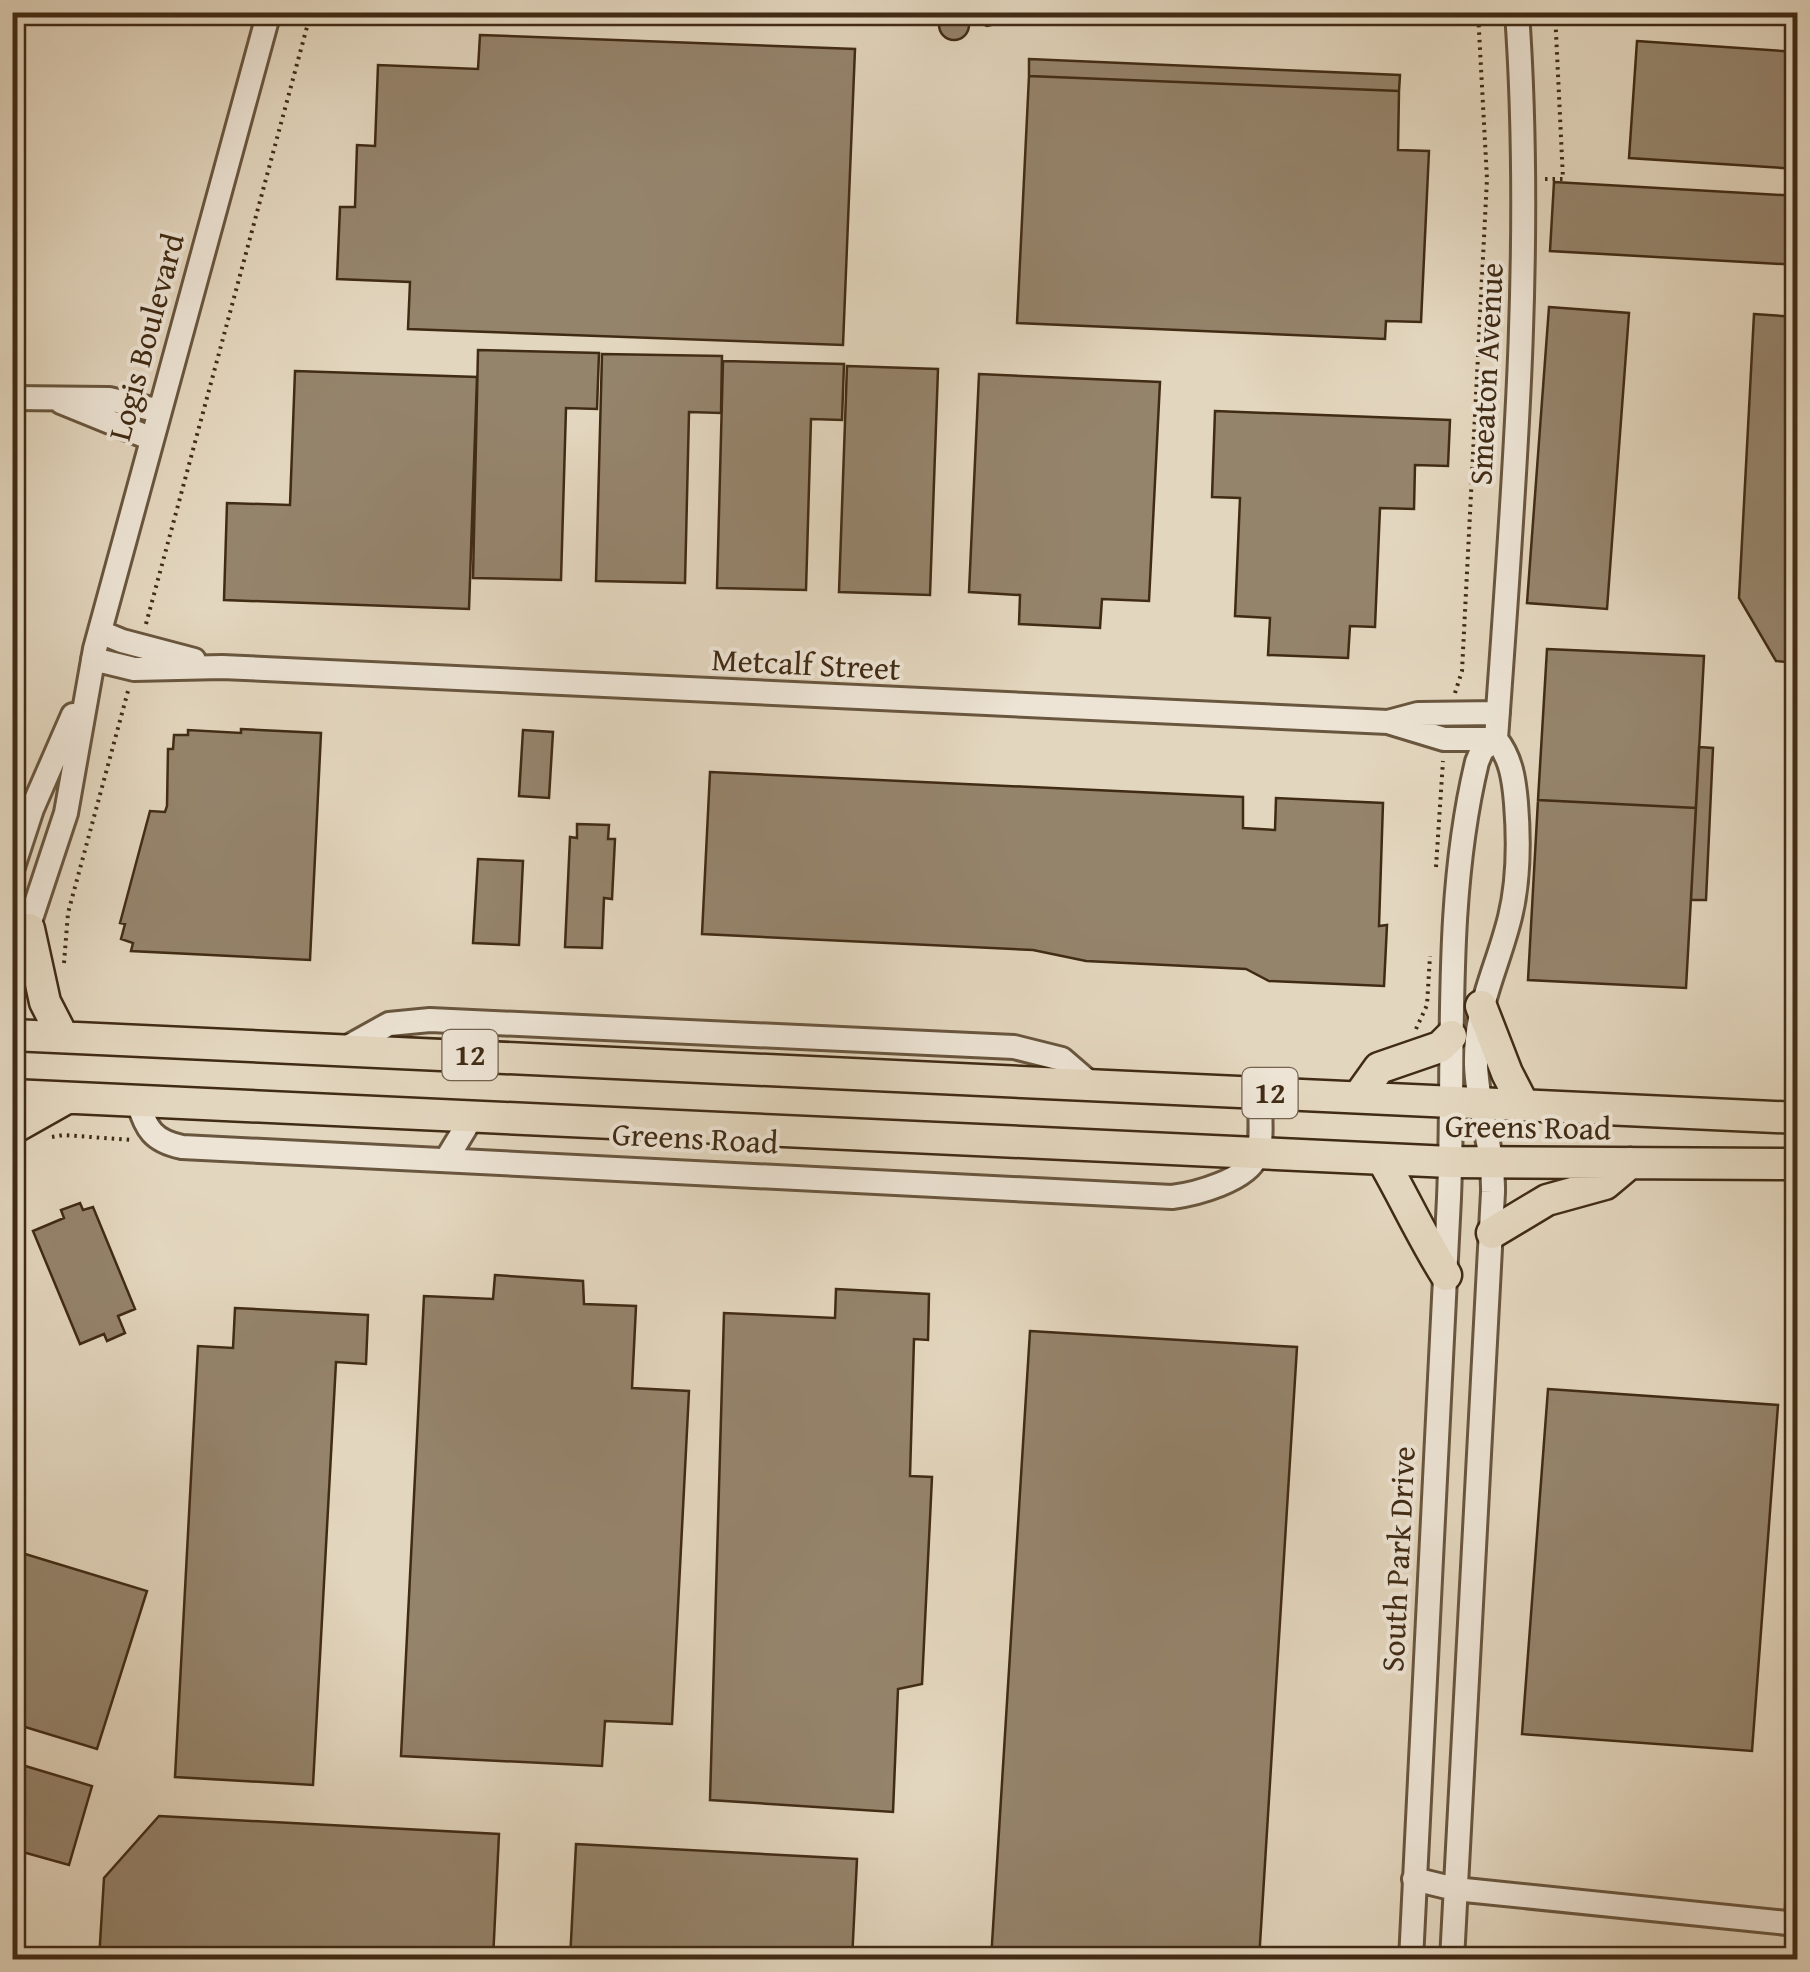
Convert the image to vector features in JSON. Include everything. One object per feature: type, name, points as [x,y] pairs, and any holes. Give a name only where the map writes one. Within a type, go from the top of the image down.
[{"type":"main road","points":[[29,929],[44,1002],[63,1036]]},
{"type":"main road","points":[[1481,1006],[1506,1073],[1523,1104]]},
{"type":"main road","name":"Greens Road","points":[[12,1034],[1798,1118]]},
{"type":"main road","points":[[1359,1096],[1379,1068],[1440,1047],[1451,1036]]},
{"type":"main road","name":"Greens Road","points":[[12,1095],[1450,1162],[1794,1169]]},
{"type":"main road","points":[[12,1128],[67,1098]]},
{"type":"main road","points":[[1382,1158],[1416,1228],[1446,1274]]},
{"type":"main road","points":[[1492,1233],[1547,1200],[1605,1184],[1630,1163]]},
{"type":"street","name":"Logis Boulevard","points":[[12,976],[66,812],[90,669],[269,12]]},
{"type":"street","name":"Smeaton Avenue","points":[[1493,1163],[1476,1067],[1481,1006],[1510,916],[1517,860],[1511,768],[1506,751],[1496,739],[1523,304],[1525,179],[1517,12]]},
{"type":"street","points":[[12,398],[108,399],[160,411]]},
{"type":"street","points":[[58,401],[152,440]]},
{"type":"street","name":"Metcalf Street","points":[[100,632],[222,667]]},
{"type":"street","name":"Metcalf Street","points":[[90,669],[222,667],[1388,722],[1444,739],[1496,739]]},
{"type":"street","name":"Logis Boulevard","points":[[12,870],[32,809],[90,669]]},
{"type":"street","name":"Metcalf Street","points":[[1388,722],[1418,714],[1498,713]]},
{"type":"street","name":"Smeaton Avenue","points":[[1450,1162],[1451,1036],[1464,825],[1477,762],[1482,750],[1496,739]]},
{"type":"street","points":[[1258,1152],[1260,1093]]},
{"type":"street","name":"Greens Road","points":[[138,1102],[146,1128],[156,1139],[182,1147],[1172,1198],[1192,1195],[1247,1170],[1258,1152]]},
{"type":"street","points":[[446,1160],[472,1117]]},
{"type":"street","name":"South Park Drive","points":[[1410,1960],[1450,1162]]},
{"type":"street","points":[[1452,1960],[1493,1163]]},
{"type":"street","points":[[1414,1879],[1456,1889],[1796,1924],[1798,1901]]},
{"type":"path","points":[[140,646],[311,12]]},
{"type":"path","points":[[1450,714],[1462,670],[1485,214],[1486,115],[1478,12]]},
{"type":"path","points":[[1525,179],[1563,180],[1555,12]]},
{"type":"path","points":[[64,972],[68,914],[134,669]]},
{"type":"path","points":[[1436,872],[1444,739]]},
{"type":"path","points":[[1409,1042],[1427,1004],[1430,948]]},
{"type":"building","points":[[954,10],[968,19],[969,25],[960,39],[954,40],[940,31],[939,25],[948,11]]},
{"type":"building","points":[[973,12],[1003,12],[996,24],[987,26],[978,22]]},
{"type":"building","points":[[480,35],[855,49],[843,345],[408,329],[410,282],[337,279],[340,207],[355,207],[357,145],[375,146],[378,65],[478,69]]},
{"type":"building","points":[[1637,41],[1798,52],[1798,169],[1629,158]]},
{"type":"building","points":[[1029,59],[1400,75],[1399,91],[1029,76]]},
{"type":"building","points":[[1029,76],[1399,91],[1398,150],[1429,151],[1421,322],[1386,321],[1385,339],[1017,323]]},
{"type":"building","points":[[1554,182],[1798,196],[1798,265],[1550,251]]},
{"type":"building","points":[[1549,307],[1629,313],[1607,609],[1527,603]]},
{"type":"building","points":[[1754,314],[1798,317],[1798,663],[1776,661],[1739,598]]},
{"type":"building","points":[[478,350],[599,353],[597,409],[566,408],[561,580],[473,578]]},
{"type":"building","points":[[602,354],[722,356],[721,413],[689,412],[685,583],[596,581]]},
{"type":"building","points":[[723,361],[844,364],[842,420],[811,419],[806,590],[717,588]]},
{"type":"building","points":[[847,366],[938,369],[930,595],[839,592]]},
{"type":"building","points":[[295,371],[477,377],[469,609],[224,600],[227,503],[290,505]]},
{"type":"building","points":[[979,374],[1160,382],[1149,601],[1102,599],[1100,628],[1019,624],[1020,595],[969,592]]},
{"type":"building","points":[[1215,411],[1450,420],[1448,466],[1415,465],[1414,509],[1380,508],[1375,627],[1350,626],[1348,658],[1268,655],[1270,618],[1235,616],[1240,498],[1212,497]]},
{"type":"building","points":[[1547,649],[1704,656],[1696,808],[1538,800]]},
{"type":"building","points":[[241,729],[321,733],[310,960],[131,951],[133,943],[121,939],[125,924],[120,923],[150,811],[165,812],[167,806],[168,749],[173,749],[174,735],[188,735],[188,730],[241,733]]},
{"type":"building","points":[[523,730],[553,732],[549,798],[519,796]]},
{"type":"building","points":[[1699,747],[1713,748],[1706,900],[1691,900]]},
{"type":"building","points":[[710,772],[1243,797],[1243,828],[1275,830],[1276,798],[1383,803],[1379,926],[1387,925],[1384,986],[1269,981],[1246,969],[1086,961],[1033,950],[702,934]]},
{"type":"building","points":[[1538,800],[1696,808],[1686,988],[1528,980]]},
{"type":"building","points":[[577,824],[609,825],[608,839],[615,839],[612,899],[604,898],[602,948],[565,947],[570,837],[577,838]]},
{"type":"building","points":[[478,859],[523,861],[519,945],[473,943]]},
{"type":"building","points":[[80,1203],[83,1210],[93,1207],[135,1309],[118,1316],[125,1333],[107,1341],[104,1334],[80,1344],[33,1231],[64,1218],[61,1210]]},
{"type":"building","points":[[495,1275],[583,1281],[584,1304],[636,1306],[632,1388],[689,1391],[672,1724],[605,1721],[602,1766],[401,1756],[424,1296],[493,1299]]},
{"type":"building","points":[[836,1289],[929,1294],[928,1340],[914,1339],[910,1476],[932,1477],[922,1684],[898,1689],[893,1812],[710,1800],[724,1313],[835,1318]]},
{"type":"building","points":[[235,1308],[368,1315],[366,1364],[336,1362],[313,1785],[175,1777],[198,1346],[233,1348]]},
{"type":"building","points":[[1030,1331],[1297,1347],[1259,1960],[991,1960]]},
{"type":"building","points":[[1548,1389],[1778,1405],[1752,1751],[1522,1734]]},
{"type":"building","points":[[12,1550],[147,1591],[97,1749],[12,1723]]},
{"type":"building","points":[[12,1762],[92,1786],[69,1865],[12,1849]]},
{"type":"building","points":[[159,1816],[499,1834],[493,1960],[99,1960],[104,1878]]},
{"type":"building","points":[[576,1844],[857,1859],[852,1960],[570,1960]]}]
